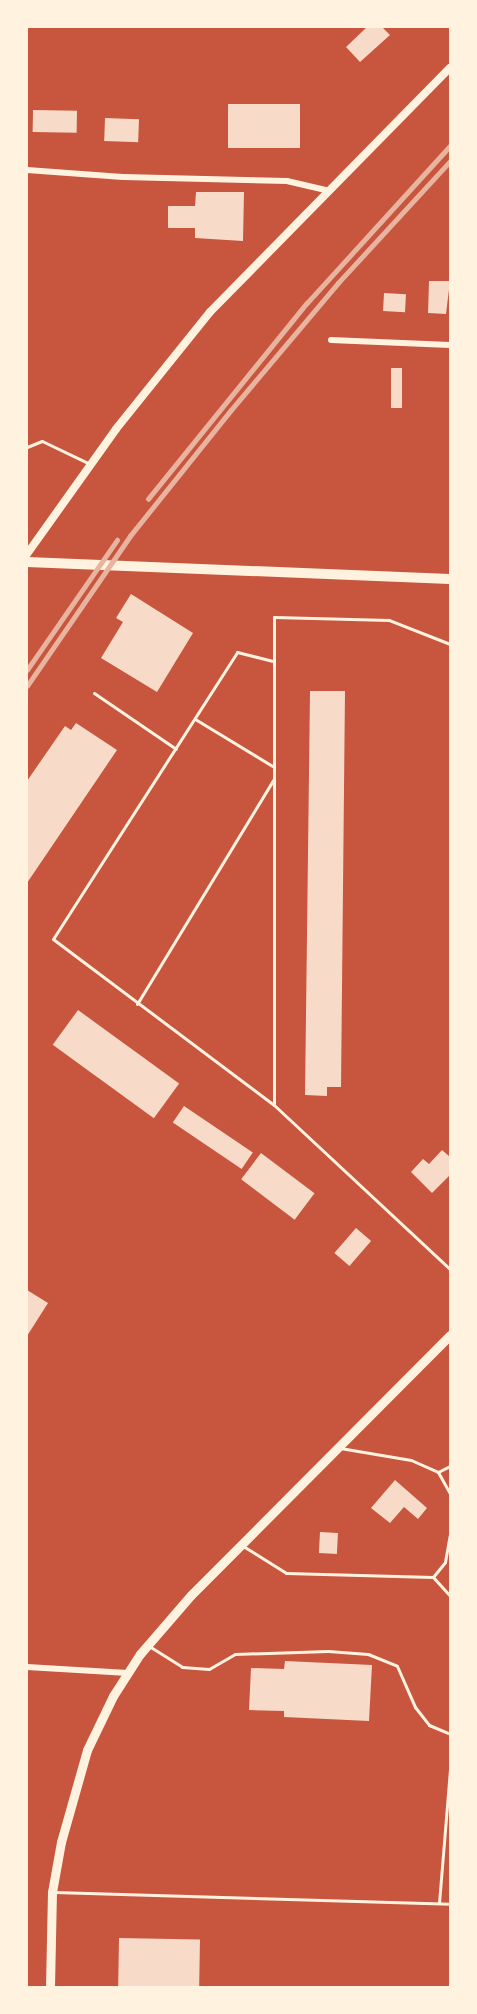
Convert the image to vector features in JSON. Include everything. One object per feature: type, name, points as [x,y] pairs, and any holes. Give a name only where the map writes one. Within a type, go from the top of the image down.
[{"type":"main road","points":[[27,562],[450,579]]},
{"type":"main road","points":[[50,1987],[52,1892],[61,1842],[84,1758],[128,1673],[148,1645],[241,1545],[450,1335]]},
{"type":"street","points":[[27,554],[92,465],[210,312],[450,68]]},
{"type":"street","points":[[27,170],[123,177],[287,181],[330,191]]},
{"type":"street","points":[[331,340],[450,345]]},
{"type":"street","points":[[27,1667],[128,1673]]},
{"type":"lane","points":[[27,447],[42,441],[92,465]]},
{"type":"lane","points":[[274,1105],[274,617],[389,620],[450,644]]},
{"type":"lane","points":[[274,661],[237,652],[53,939],[274,1105],[450,1269]]},
{"type":"lane","points":[[94,693],[176,749]]},
{"type":"lane","points":[[195,719],[274,767]]},
{"type":"lane","points":[[137,1004],[274,779]]},
{"type":"lane","points":[[338,1447],[411,1460],[438,1472],[450,1494]]},
{"type":"lane","points":[[438,1472],[450,1466]]},
{"type":"lane","points":[[433,1578],[445,1562],[450,1536]]},
{"type":"lane","points":[[241,1545],[286,1573],[433,1578],[450,1596]]},
{"type":"lane","points":[[148,1645],[183,1667],[209,1669],[235,1654],[328,1651],[368,1654],[397,1665],[415,1707],[429,1725],[450,1734]]},
{"type":"lane","points":[[439,1904],[450,1767]]},
{"type":"lane","points":[[52,1892],[450,1904]]},
{"type":"building","points":[[367,27],[382,27],[390,35],[360,62],[346,47]]},
{"type":"building","points":[[228,104],[300,104],[300,148],[228,148]]},
{"type":"building","points":[[33,110],[77,111],[77,133],[33,132]]},
{"type":"building","points":[[105,118],[139,119],[138,142],[104,141]]},
{"type":"building","points":[[196,192],[244,192],[243,241],[195,238],[195,228],[168,228],[168,206],[195,206]]},
{"type":"building","points":[[429,281],[450,281],[446,314],[428,313]]},
{"type":"building","points":[[384,293],[406,294],[405,312],[383,311]]},
{"type":"building","points":[[391,368],[402,368],[402,408],[391,408]]},
{"type":"building","points":[[131,594],[193,633],[157,692],[101,658],[123,622],[116,618]]},
{"type":"building","points":[[310,691],[345,691],[341,1087],[327,1087],[327,1096],[305,1095]]},
{"type":"building","points":[[76,723],[117,750],[27,883],[27,781],[65,726],[71,730]]},
{"type":"building","points":[[78,1010],[179,1083],[154,1118],[53,1045]]},
{"type":"building","points":[[184,1106],[253,1152],[242,1169],[173,1123]]},
{"type":"building","points":[[442,1150],[450,1157],[450,1175],[432,1193],[411,1172],[423,1159],[429,1164]]},
{"type":"building","points":[[261,1153],[315,1193],[295,1220],[241,1179]]},
{"type":"building","points":[[356,1228],[371,1241],[349,1266],[334,1253]]},
{"type":"building","points":[[27,1290],[48,1303],[27,1336]]},
{"type":"building","points":[[395,1480],[427,1508],[418,1519],[404,1507],[390,1523],[371,1508]]},
{"type":"building","points":[[320,1532],[338,1533],[337,1554],[319,1553]]},
{"type":"building","points":[[285,1661],[372,1665],[369,1721],[284,1717],[284,1711],[249,1710],[251,1668],[284,1669]]},
{"type":"building","points":[[119,1938],[200,1939],[199,1987],[118,1987]]},
{"type":"railway","points":[[148,499],[307,303],[450,146]]},
{"type":"railway","points":[[27,686],[130,536],[231,410],[338,283],[450,161]]},
{"type":"railway","points":[[27,670],[117,540]]}]
